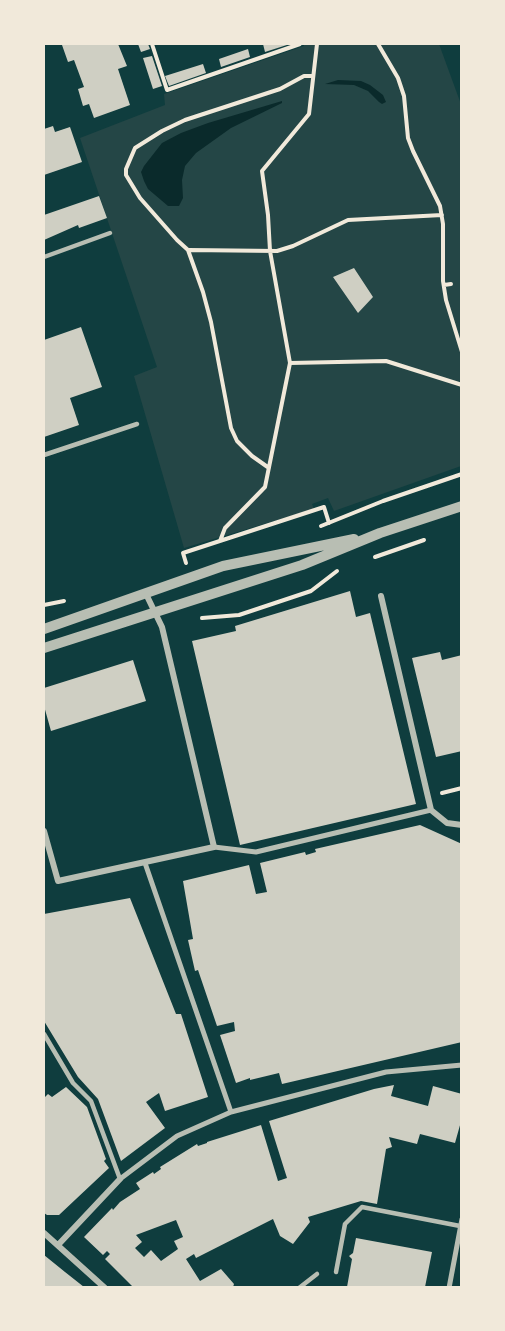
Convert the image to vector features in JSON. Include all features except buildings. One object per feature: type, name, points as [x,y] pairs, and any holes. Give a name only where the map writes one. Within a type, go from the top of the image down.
[{"type":"street","points":[[44,648],[302,564],[380,533],[462,506]]},
{"type":"street","points":[[44,629],[223,566],[380,533]]},
{"type":"street","points":[[146,594],[162,627],[214,847]]},
{"type":"street","points":[[381,596],[431,810],[447,823],[462,827]]},
{"type":"street","points":[[44,831],[58,881],[214,847],[256,852],[431,810]]},
{"type":"street","points":[[145,863],[231,1112]]},
{"type":"street","points":[[58,1245],[120,1179],[177,1136],[231,1112],[386,1072],[462,1065]]},
{"type":"street","points":[[449,1287],[462,1219]]},
{"type":"street","points":[[44,1233],[105,1287]]},
{"type":"lane","points":[[44,257],[110,233]]},
{"type":"lane","points":[[44,455],[137,424]]},
{"type":"lane","points":[[44,1034],[73,1083],[91,1101],[120,1179]]},
{"type":"lane","points":[[336,1272],[345,1224],[362,1207],[460,1226]]},
{"type":"lane","points":[[299,1287],[317,1274]]},
{"type":"path","points":[[152,44],[167,90],[300,44]]},
{"type":"path","points":[[220,541],[225,528],[265,488],[290,363],[270,251],[262,171],[309,114],[317,44]]},
{"type":"path","points":[[378,44],[398,78],[404,96],[408,138],[437,197],[442,215],[444,285],[452,324],[462,352]]},
{"type":"path","points":[[269,468],[237,441],[231,428],[211,322],[188,250],[153,213],[130,183],[126,169],[135,148],[162,130],[185,120],[280,89],[304,76],[313,76]]},
{"type":"path","points":[[188,250],[270,251],[293,246],[348,220],[442,215]]},
{"type":"path","points":[[444,285],[451,284]]},
{"type":"path","points":[[290,363],[386,361],[462,385]]},
{"type":"path","points":[[187,566],[183,553],[324,507],[329,523]]},
{"type":"shaded area","points":[[304,44],[439,44],[462,107],[461,466],[334,511],[328,498],[312,504],[314,509],[184,548],[134,376],[157,367],[80,138],[165,105],[164,94],[304,46]]},
{"type":"shaded area","points":[[338,80],[361,81],[370,85],[383,95],[386,102],[382,104],[368,91],[354,85],[325,84]]},
{"type":"shaded area","points":[[282,101],[231,128],[196,153],[185,166],[182,180],[183,198],[179,206],[168,206],[148,189],[141,172],[162,143],[208,123]]}]
